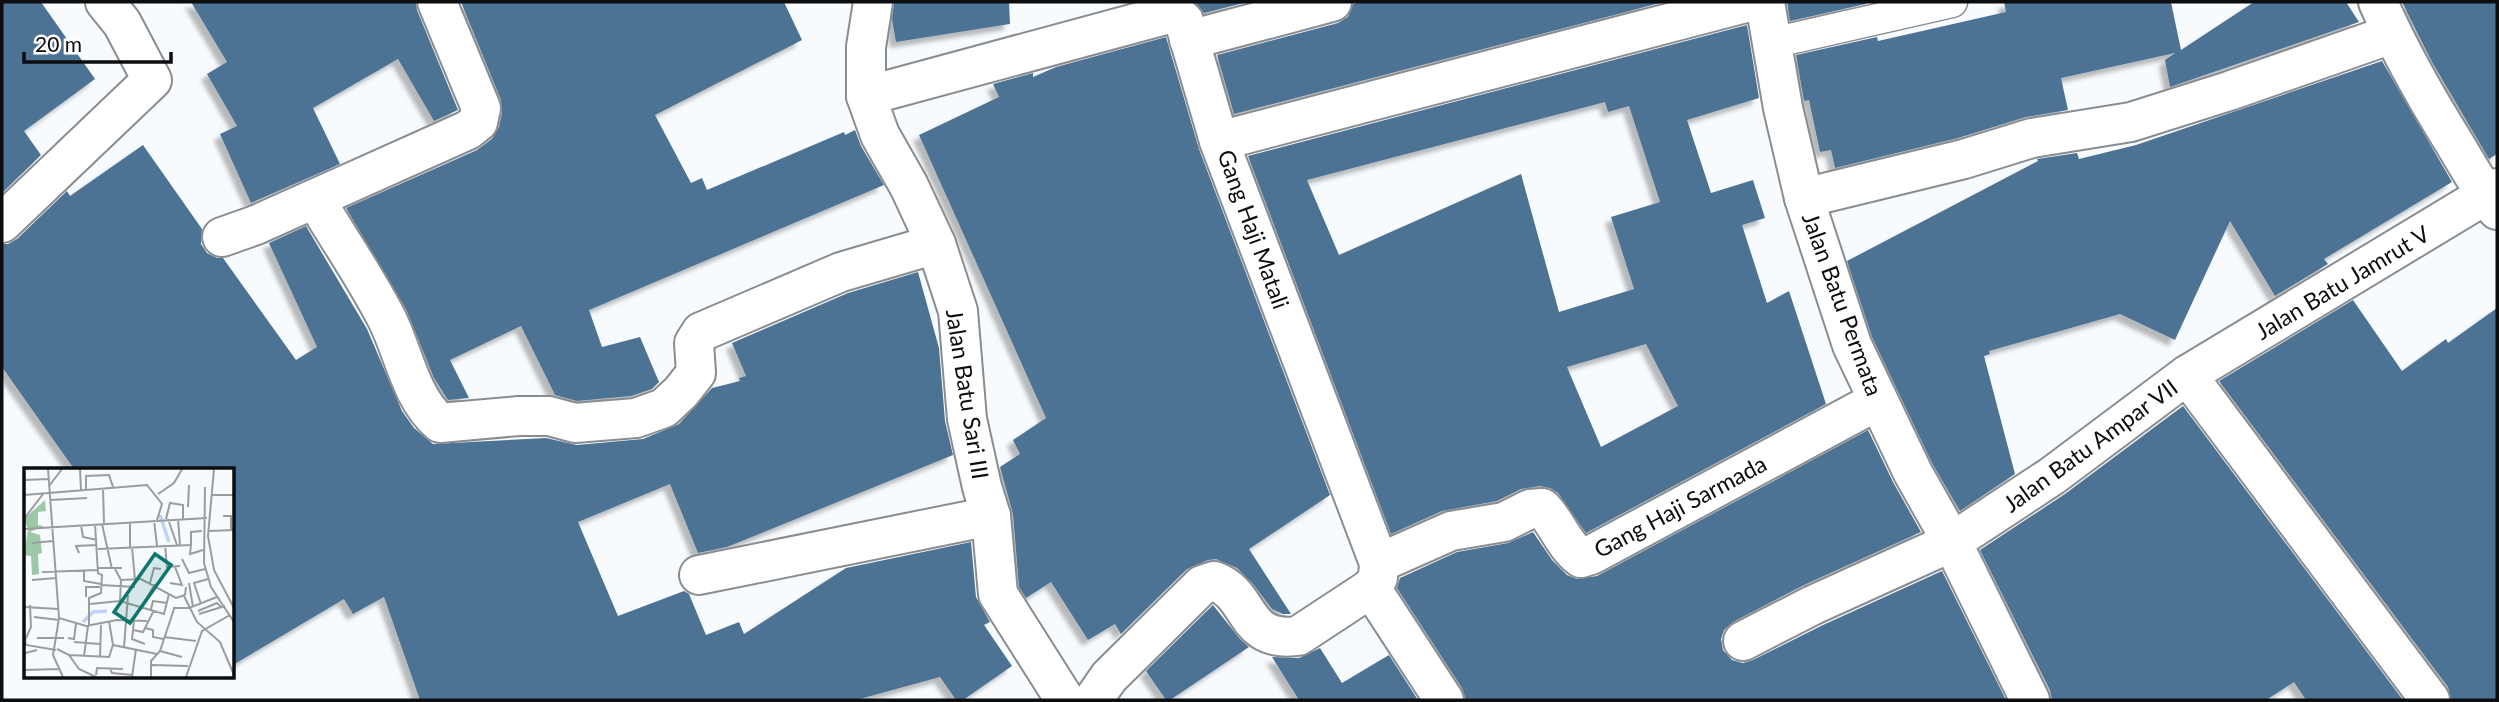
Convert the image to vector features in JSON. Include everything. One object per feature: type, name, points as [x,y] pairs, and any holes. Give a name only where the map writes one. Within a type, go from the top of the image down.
[{"type":"street","points":[[2,223],[152,80],[122,23],[105,2]]},
{"type":"street","points":[[222,237],[315,199],[468,130],[478,122],[481,108],[437,2]]},
{"type":"street","name":"Jalan Batu Sari III","points":[[873,2],[866,47],[866,96],[880,135],[909,186],[936,244],[958,311],[967,419],[991,516],[998,594],[1065,700]]},
{"type":"street","points":[[1189,40],[1332,2]]},
{"type":"street","name":"Gang Haji Matali","points":[[1444,700],[1375,576],[1219,141],[1749,2]]},
{"type":"street","name":"Jalan Batu Permata","points":[[1765,2],[1783,108],[1804,198],[1852,345],[1913,473],[1952,542],[2030,700]]},
{"type":"street","points":[[866,96],[1177,15],[1184,21],[1219,141]]},
{"type":"street","points":[[1804,198],[1964,159],[2032,138],[2131,122],[2229,91],[2385,18],[2493,198]]},
{"type":"street","name":"Jalan Batu Jamrut V","points":[[2187,375],[2493,198]]},
{"type":"street","points":[[315,199],[387,320],[407,372],[430,415],[440,423],[549,416],[575,423],[636,418],[664,408],[696,373],[694,343],[701,332],[841,272],[936,244]]},
{"type":"street","name":"Jalan Batu Ampar VII","points":[[1743,641],[1813,605],[1952,542],[2052,477],[2187,375],[2430,700]]},
{"type":"street","name":"Gang Haji Sarmada","points":[[1375,576],[1451,531],[1504,522],[1530,509],[1542,508],[1550,516],[1572,552],[1581,558],[1591,555],[1877,401]]},
{"type":"street","points":[[699,575],[991,516]]},
{"type":"street","points":[[1101,689],[1202,585],[1214,580],[1226,585],[1257,628],[1273,635],[1287,637],[1298,636],[1375,576]]},
{"type":"lane","points":[[1772,43],[1952,2]]},
{"type":"building","points":[[2,2],[41,2],[95,79],[24,131],[41,155],[2,193]]},
{"type":"building","points":[[191,2],[416,2],[458,110],[434,121],[398,59],[313,108],[340,164],[251,203],[220,134],[237,126],[207,74],[227,62]]},
{"type":"building","points":[[461,2],[784,2],[802,40],[655,115],[691,183],[702,178],[707,190],[844,132],[845,135],[855,130],[861,146],[884,185],[589,310],[602,347],[640,337],[659,382],[652,389],[631,396],[577,401],[555,395],[521,326],[450,360],[469,398],[448,400],[434,378],[406,309],[346,208],[477,150],[492,139],[499,127],[501,100]]},
{"type":"building","points":[[894,2],[1009,2],[1010,24],[896,42],[892,20]]},
{"type":"building","points":[[1195,2],[1248,2],[1204,13]]},
{"type":"building","points":[[1664,2],[1234,114],[1217,55],[1338,23],[1348,17],[1353,4]]},
{"type":"building","points":[[1787,2],[1866,2],[1866,4],[1790,21]]},
{"type":"building","points":[[2004,2],[2171,2],[2181,50],[2254,2],[2346,2],[2359,22],[2170,87],[2165,60],[2175,53],[2061,78],[2068,110],[2026,117],[1958,138],[1835,168],[1831,150],[1820,152],[1809,100],[1804,101],[1796,55],[1877,37],[1878,41],[2006,12]]},
{"type":"building","points":[[2402,2],[2497,2],[2497,154],[2489,159],[2432,62]]},
{"type":"building","points":[[1747,25],[1759,98],[1687,120],[1711,193],[1753,180],[1765,218],[1742,225],[1767,303],[1789,291],[1826,404],[1586,533],[1558,493],[1540,486],[1521,489],[1497,501],[1442,511],[1391,534],[1248,156]],"holes":[[[1605,102],[1608,112],[1629,106],[1660,202],[1611,217],[1634,289],[1559,312],[1521,174],[1339,255],[1307,180]],[[1646,344],[1678,406],[1601,447],[1567,367]]]},
{"type":"building","points":[[1166,37],[1199,149],[1330,495],[1249,549],[1291,614],[1272,609],[1237,568],[1216,559],[1208,560],[1187,569],[1121,634],[1115,624],[1088,640],[1051,582],[1026,598],[1019,587],[1013,514],[1000,467],[1020,454],[1013,440],[1046,418],[919,135],[999,97],[993,84],[1033,73],[1033,77],[1056,67]]},
{"type":"building","points":[[2382,61],[2452,182],[2324,259],[2328,264],[2275,296],[2230,221],[2175,340],[2120,314],[1989,351],[1990,354],[1984,356],[2015,474],[1960,511],[1932,463],[1872,337],[1847,261],[2038,161],[2037,159],[2077,153],[2079,159],[2136,145]]},
{"type":"building","points":[[143,145],[202,229],[201,244],[207,253],[223,258],[296,360],[317,347],[269,243],[306,226],[367,329],[402,411],[414,428],[433,444],[546,438],[577,445],[643,439],[679,424],[712,388],[740,381],[739,378],[746,376],[732,343],[848,293],[918,272],[939,348],[945,421],[953,455],[727,547],[698,553],[670,484],[578,522],[618,616],[684,591],[689,594],[706,635],[739,622],[744,634],[846,568],[971,542],[976,597],[990,622],[984,625],[1012,666],[963,700],[956,700],[940,677],[856,700],[420,700],[384,597],[353,614],[344,599],[234,664],[234,468],[73,468],[2,367],[2,244],[17,239],[67,191],[70,196]]},
{"type":"building","points":[[2353,300],[2402,371],[2446,339],[2448,343],[2497,308],[2497,700],[2451,700],[2448,687],[2219,381]]},
{"type":"building","points":[[2183,406],[2403,700],[2306,700],[2294,682],[2266,700],[2052,700],[2050,690],[1980,550],[2065,494]]},
{"type":"building","points":[[1868,430],[1921,532],[1804,585],[1733,622],[1724,630],[1721,639],[1723,650],[1732,660],[1743,663],[1753,660],[1942,571],[2006,700],[1466,700],[1462,688],[1397,588],[1400,578],[1457,552],[1508,543],[1533,532],[1552,560],[1567,575],[1577,579],[1597,576]]},
{"type":"building","points":[[1213,605],[1249,647],[1170,700],[1166,700],[1146,671]]},
{"type":"building","points":[[1320,648],[1342,683],[1389,655],[1418,700],[1299,700],[1272,657],[1299,658]]}]
